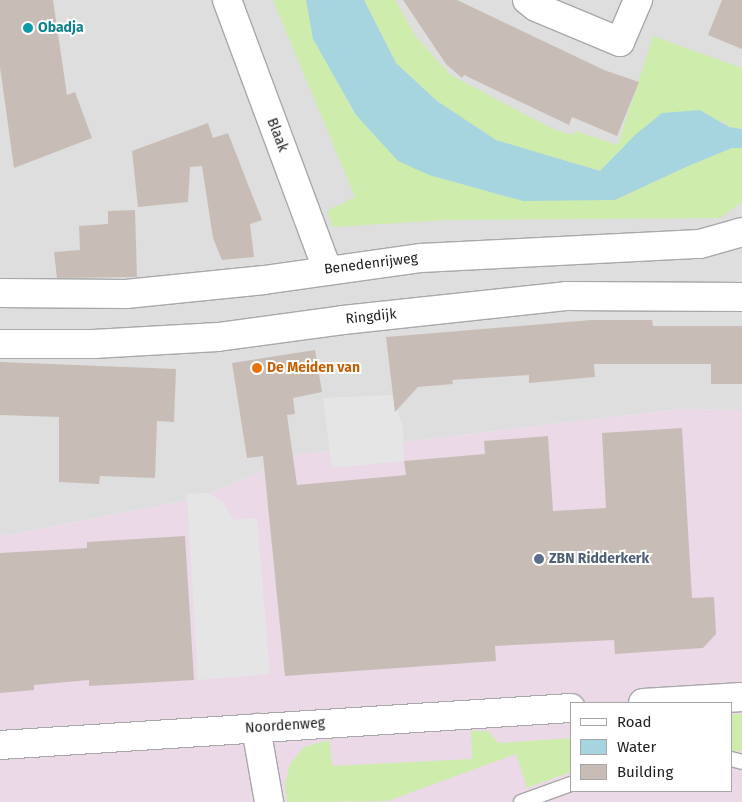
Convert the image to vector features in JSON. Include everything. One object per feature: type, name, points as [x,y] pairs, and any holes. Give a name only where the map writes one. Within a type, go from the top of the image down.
[{"type":"street","name":"Blaak","points":[[227,0],[327,269]]},
{"type":"street","points":[[527,0],[536,7],[620,42],[638,0]]},
{"type":"street","name":"Benedenrijweg","points":[[0,293],[126,294],[264,280],[327,269],[421,258],[700,244],[742,232]]},
{"type":"street","name":"Ringdijk","points":[[0,344],[93,344],[218,337],[343,320],[566,296],[742,297]]},
{"type":"street","points":[[660,702],[742,697]]},
{"type":"street","name":"Noordenweg","points":[[0,745],[570,708]]},
{"type":"street","points":[[256,728],[269,802]]},
{"type":"lane","points":[[521,802],[570,784]]},
{"type":"shaded area","points":[[0,0],[742,0],[742,410],[680,409],[302,454],[200,498],[4,536],[0,531]]},
{"type":"shaded area","points":[[392,395],[403,428],[404,461],[332,468],[323,398]]},
{"type":"shaded area","points":[[680,409],[742,410],[742,802],[0,802],[0,531],[4,536],[200,498],[302,454]]},
{"type":"shaded area","points":[[208,493],[222,501],[234,520],[257,518],[270,674],[198,680],[187,494]]},
{"type":"green space","points":[[273,0],[306,0],[313,39],[356,115],[615,200],[732,148],[742,148],[742,202],[720,218],[448,220],[333,227],[327,211],[355,197]]},
{"type":"green space","points":[[364,0],[395,0],[416,37],[451,75],[551,128],[572,135],[576,131],[618,145],[653,36],[742,68],[742,129],[729,127],[723,121],[635,135],[600,171],[496,140],[437,101],[396,63]]},
{"type":"green space","points":[[732,714],[742,714],[742,751],[732,751]]},
{"type":"green space","points":[[471,731],[488,731],[499,743],[570,738],[570,772],[527,788],[516,754],[388,801],[287,802],[285,784],[290,764],[304,747],[329,740],[332,766],[472,759]]},
{"type":"water","points":[[306,0],[364,0],[396,63],[437,101],[496,140],[600,171],[635,135],[662,113],[700,110],[729,127],[742,129],[742,148],[732,148],[615,200],[523,201],[429,175],[398,161],[356,115],[313,39]]},
{"type":"building","points":[[0,0],[53,0],[67,95],[75,92],[92,138],[14,168],[0,67]]},
{"type":"building","points":[[403,0],[457,0],[604,70],[639,82],[617,136],[572,117],[569,125],[464,75],[462,78],[446,64]]},
{"type":"building","points":[[722,0],[742,0],[742,49],[708,35]]},
{"type":"building","points":[[208,123],[213,138],[228,133],[262,220],[250,224],[254,257],[222,260],[213,238],[202,166],[190,167],[188,202],[138,207],[132,151]]},
{"type":"building","points":[[135,210],[137,277],[57,278],[54,252],[80,250],[79,226],[108,224],[108,211]]},
{"type":"building","points":[[591,320],[652,320],[653,326],[742,326],[742,384],[711,384],[711,364],[594,364],[595,377],[529,383],[529,375],[452,380],[453,384],[418,387],[395,412],[386,337]]},
{"type":"building","points":[[315,350],[322,392],[293,398],[295,414],[287,415],[297,485],[406,475],[404,461],[485,454],[484,441],[548,436],[553,511],[606,508],[602,433],[682,428],[692,598],[714,597],[716,634],[703,648],[615,654],[614,640],[495,646],[496,661],[285,676],[263,456],[247,458],[232,363]]},
{"type":"building","points":[[0,362],[176,369],[174,422],[157,421],[155,478],[100,476],[99,484],[59,482],[59,417],[0,415]]},
{"type":"building","points":[[185,536],[194,680],[89,686],[89,680],[34,685],[34,690],[0,693],[0,553],[87,548],[87,542]]},
{"type":"place","name":"Obadja","points":[[28,28]]},
{"type":"place","name":"De Meiden van","points":[[257,368]]},
{"type":"place","name":"ZBN Ridderkerk","points":[[539,559]]}]
